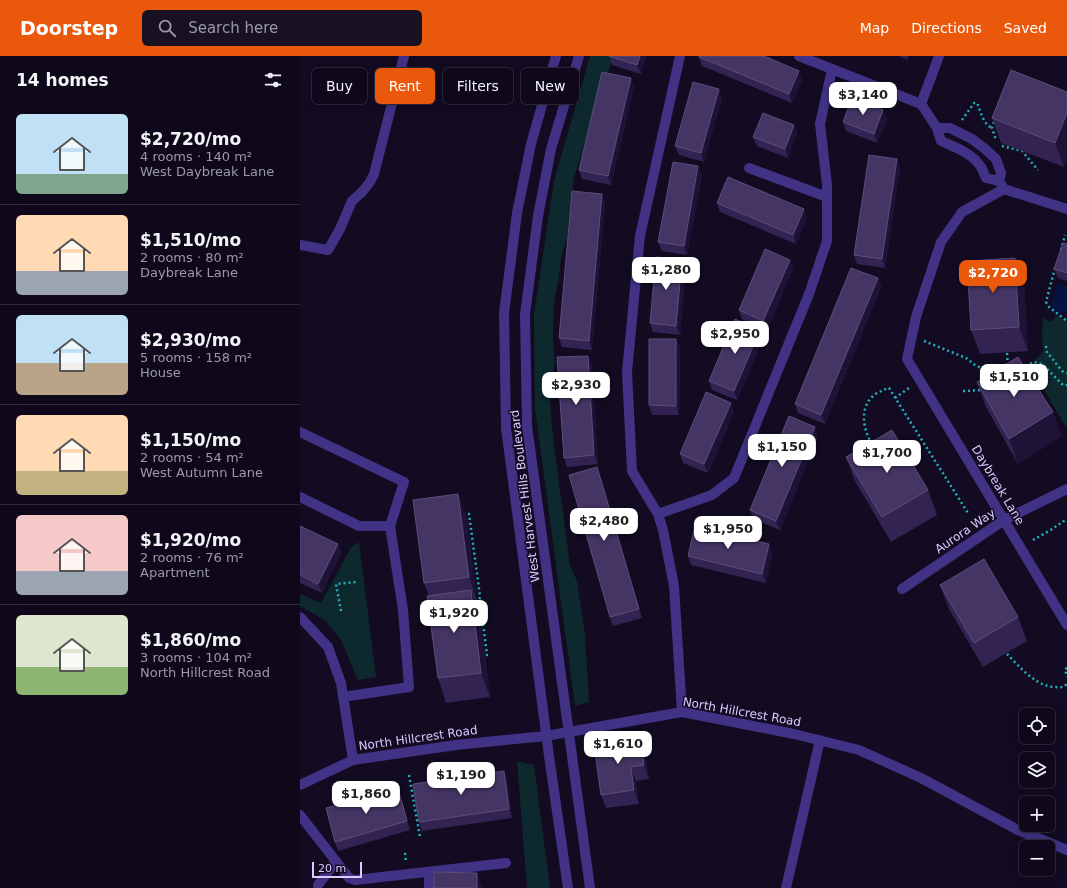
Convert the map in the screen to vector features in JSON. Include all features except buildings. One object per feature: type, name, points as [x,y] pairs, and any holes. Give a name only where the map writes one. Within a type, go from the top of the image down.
[{"type":"street","points":[[300,246],[328,250],[340,229],[352,201],[370,182],[374,174],[404,56]]},
{"type":"street","name":"West Harvest Hills Boulevard","points":[[556,56],[531,144],[518,213],[504,313],[506,428],[546,736],[568,888]]},
{"type":"street","name":"West Harvest Hills Boulevard","points":[[579,56],[552,149],[538,216],[525,314],[527,426],[590,888]]},
{"type":"street","points":[[680,56],[640,236],[627,372],[632,471],[658,514],[663,530],[674,586],[682,712]]},
{"type":"street","points":[[799,56],[921,104],[937,128],[941,141],[963,151],[972,158],[981,167],[986,178],[1067,209]]},
{"type":"street","points":[[921,104],[939,56]]},
{"type":"street","points":[[658,514],[712,495],[734,478],[809,294],[827,241],[827,185],[820,124],[832,69]]},
{"type":"street","points":[[937,128],[950,128],[972,139],[984,148],[996,159],[1001,173],[1001,185]]},
{"type":"street","points":[[749,168],[827,197]]},
{"type":"street","name":"Daybreak Lane","points":[[1001,185],[962,212],[941,242],[916,316],[907,359],[1067,625]]},
{"type":"street","points":[[300,432],[404,482],[390,526],[403,610],[409,687],[343,697]]},
{"type":"street","name":"Aurora Way","points":[[902,589],[1004,520],[1067,489]]},
{"type":"street","points":[[300,497],[359,526],[390,526]]},
{"type":"street","points":[[300,617],[328,647],[341,683],[353,760]]},
{"type":"street","name":"North Hillcrest Road","points":[[300,785],[353,760],[456,745],[546,736],[682,712],[794,734],[859,750],[921,778],[1018,830],[1067,850]]},
{"type":"street","points":[[786,888],[820,740]]},
{"type":"street","points":[[300,815],[349,878],[355,880],[506,863]]},
{"type":"street","points":[[318,885],[336,861]]},
{"type":"street","points":[[429,872],[429,888]]},
{"type":"path","points":[[958,125],[974,103],[977,103],[985,123],[988,127],[992,128]]},
{"type":"path","points":[[994,119],[992,128],[995,139],[1002,146],[1022,151],[1038,170]]},
{"type":"path","points":[[1060,254],[1065,235]]},
{"type":"path","points":[[1056,267],[1046,302],[1049,307],[1067,321]]},
{"type":"path","points":[[924,341],[966,358],[983,369],[999,372]]},
{"type":"path","points":[[1046,346],[1047,352],[1062,371],[1067,372]]},
{"type":"path","points":[[1007,353],[1008,371]]},
{"type":"path","points":[[1019,369],[1034,362],[1042,364],[1063,384],[1067,385]]},
{"type":"path","points":[[995,372],[998,378]]},
{"type":"path","points":[[875,449],[868,437],[864,424],[864,411],[868,400],[876,393],[889,388],[968,513]]},
{"type":"path","points":[[963,391],[988,389]]},
{"type":"path","points":[[457,515],[469,514],[480,596],[478,610],[482,615],[487,655],[485,655]]},
{"type":"path","points":[[1033,540],[1067,519]]},
{"type":"path","points":[[341,611],[336,584],[356,582]]},
{"type":"path","points":[[1007,654],[1028,676],[1038,681],[1055,688],[1065,686],[1067,684]]},
{"type":"path","points":[[1067,668],[1065,669],[1067,677]]},
{"type":"path","points":[[409,775],[420,837]]},
{"type":"green space","points":[[590,56],[613,56],[574,178],[569,212],[568,234],[561,259],[554,301],[553,342],[555,362],[549,392],[553,437],[570,566],[577,581],[585,636],[589,702],[575,706],[535,409],[534,315],[554,181],[576,104],[579,104],[579,94]]},
{"type":"green space","points":[[1057,315],[1067,321],[1066,427],[1030,366],[1043,352],[1043,318],[1051,322]]},
{"type":"green space","points":[[359,542],[376,677],[358,680],[341,640],[325,620],[300,606],[300,594],[321,603],[351,547]]},
{"type":"green space","points":[[517,761],[534,765],[550,888],[527,888]]},
{"type":"shaded area","points":[[1057,283],[1067,287],[1067,314],[1050,310]]}]
